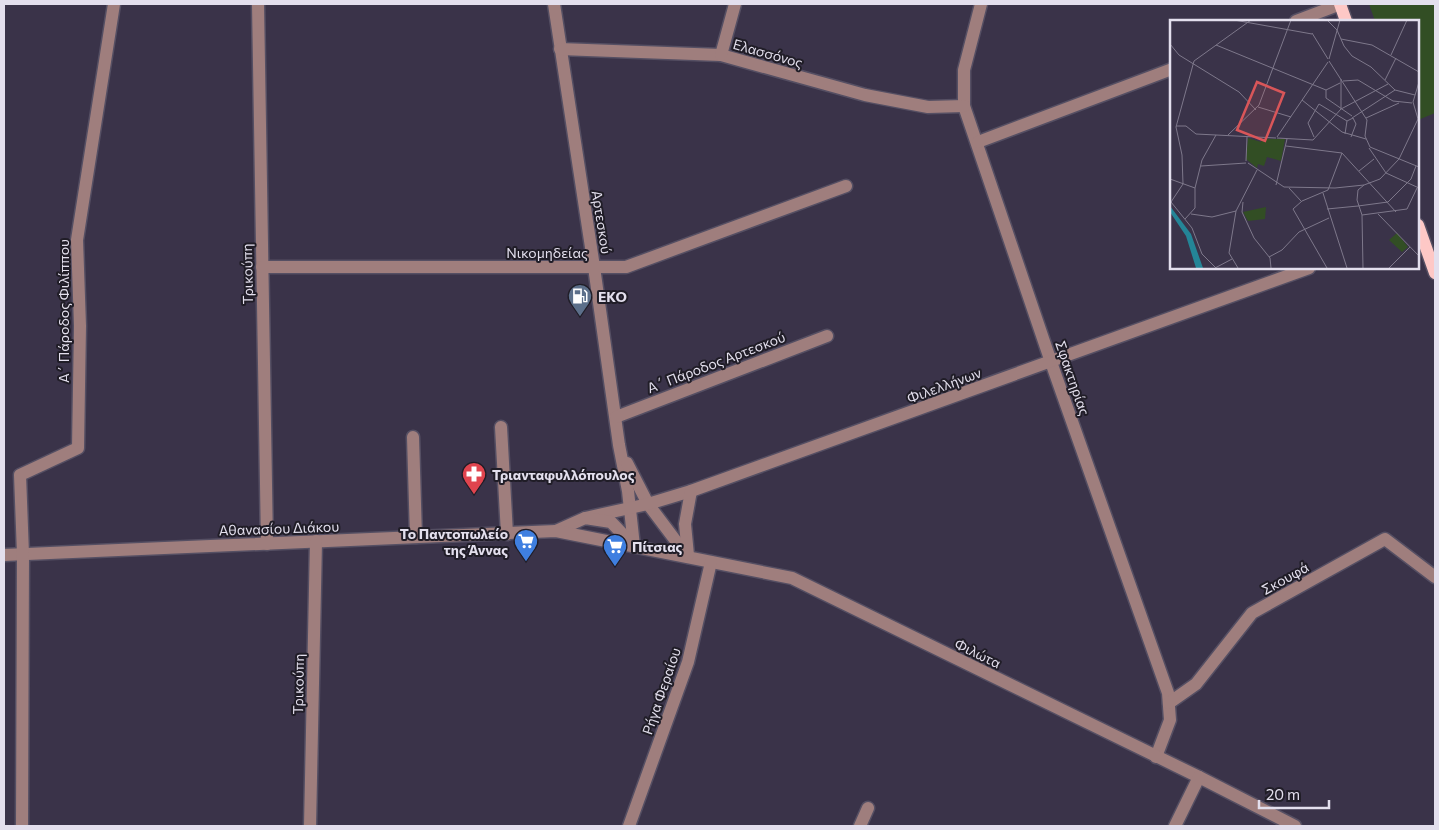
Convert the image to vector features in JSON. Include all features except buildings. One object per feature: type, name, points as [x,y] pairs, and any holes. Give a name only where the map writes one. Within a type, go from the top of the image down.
[{"type":"main road","points":[[1340,4],[1346,20]]},
{"type":"main road","points":[[1419,230],[1435,273]]},
{"type":"street","name":"Α΄ Πάροδος Φιλίππου","points":[[22,826],[23,554],[20,475],[78,448],[80,326],[77,240],[114,4]]},
{"type":"street","name":"Τρικούπη","points":[[258,4],[267,544]]},
{"type":"street","name":"Αρτεσκού","points":[[554,4],[619,445],[630,507],[634,546]]},
{"type":"street","points":[[721,55],[735,4]]},
{"type":"street","name":"Σφακτηρίας","points":[[981,4],[964,70],[964,106],[978,142],[1051,362],[1168,693],[1170,720],[1156,757]]},
{"type":"street","points":[[1299,20],[1340,4]]},
{"type":"street","name":"Ελασσόνος","points":[[560,49],[721,55],[865,95],[928,107],[964,106]]},
{"type":"street","points":[[978,142],[1170,69]]},
{"type":"street","name":"Νικομηδείας","points":[[262,267],[626,267],[846,186]]},
{"type":"street","name":"Φιλελλήνων","points":[[585,518],[648,504],[691,491],[1306,269]]},
{"type":"street","name":"Α΄ Πάροδος Αρτεσκού","points":[[616,417],[827,336]]},
{"type":"street","points":[[501,427],[507,534]]},
{"type":"street","points":[[412,437],[416,537]]},
{"type":"street","name":"Αρτεσκού","points":[[619,445],[648,504],[688,557]]},
{"type":"street","points":[[688,557],[685,524],[691,491]]},
{"type":"street","points":[[585,518],[611,522],[634,546]]},
{"type":"street","name":"Αθανασίου Διάκου","points":[[556,531],[585,518]]},
{"type":"street","name":"Αθανασίου Διάκου","points":[[4,555],[556,531],[634,546]]},
{"type":"street","name":"Σκουφά","points":[[1169,702],[1196,684],[1252,613],[1386,539],[1435,577]]},
{"type":"street","name":"Τρικούπη","points":[[310,826],[316,542]]},
{"type":"street","name":"Φιλώτα","points":[[634,546],[792,578],[1296,826]]},
{"type":"street","name":"Ρήγα Φεραίου","points":[[629,826],[688,662],[711,562]]},
{"type":"street","points":[[1176,826],[1199,777]]},
{"type":"street","points":[[860,826],[868,808]]},
{"type":"green space","points":[[1369,4],[1435,4],[1435,113],[1419,120],[1419,20],[1375,20]]},
{"type":"place","name":"ΕΚΟ","points":[[580,317]]},
{"type":"place","name":"Τριανταφυλλόπουλος","points":[[474,495]]},
{"type":"place","name":"Το Παντοπωλείο της Άννας","points":[[526,562]]},
{"type":"place","name":"Πίτσιας","points":[[615,567]]}]
